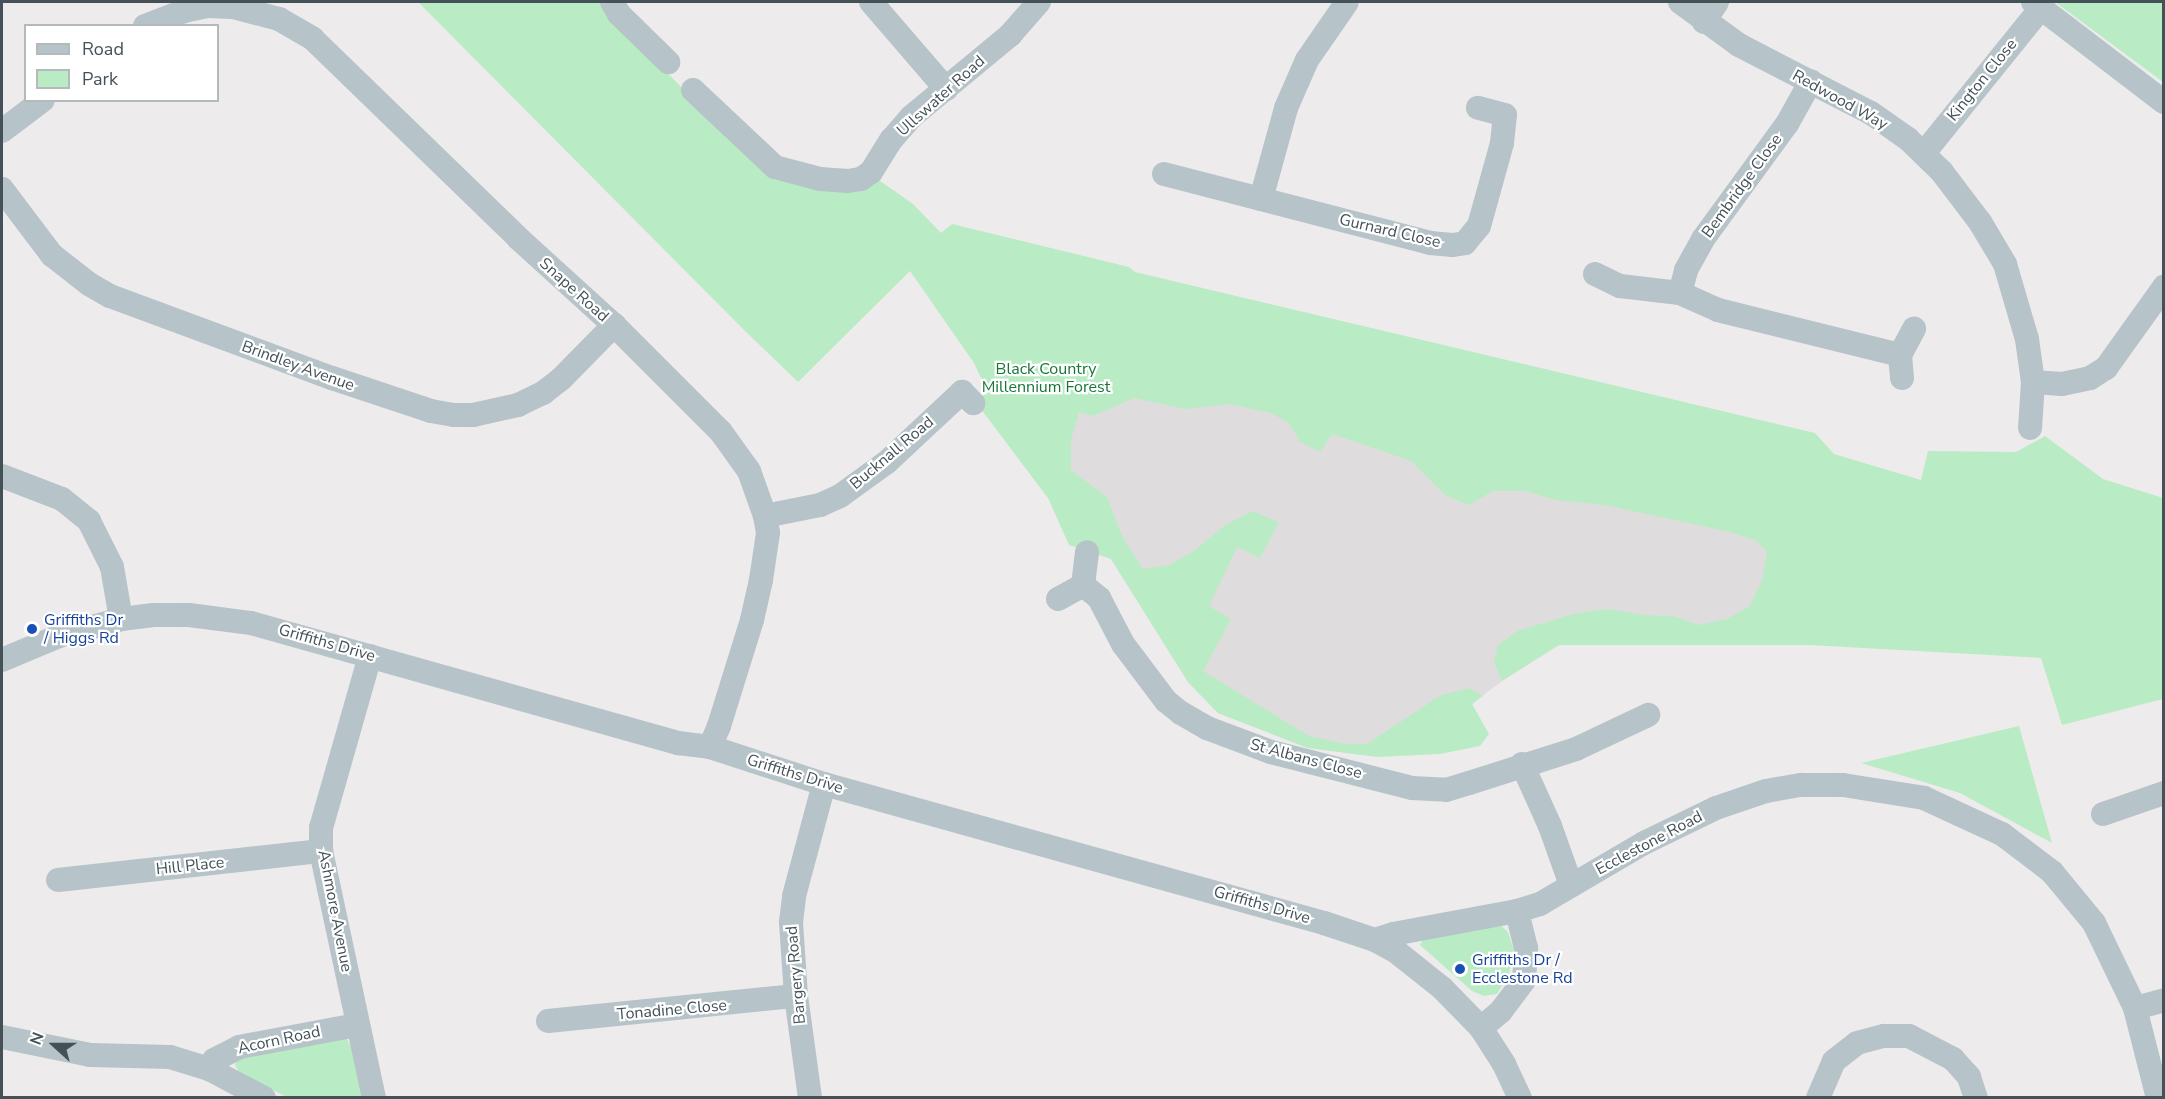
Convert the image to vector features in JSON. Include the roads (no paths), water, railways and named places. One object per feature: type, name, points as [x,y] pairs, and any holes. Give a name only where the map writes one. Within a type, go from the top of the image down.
[{"type":"street","points":[[612,2],[619,14],[668,62]]},
{"type":"street","points":[[871,2],[946,89]]},
{"type":"street","name":"Ullswater Road","points":[[693,90],[775,167],[820,179],[848,182],[861,179],[871,172],[892,139],[911,117],[1010,35],[1039,2]]},
{"type":"street","points":[[1261,199],[1286,108],[1303,69],[1347,2]]},
{"type":"street","name":"Redwood Way","points":[[1680,2],[1704,22],[1763,58],[1871,113],[1923,153],[1980,222],[2005,264],[2027,339],[2033,382],[2030,428]]},
{"type":"street","points":[[1704,22],[1717,2]]},
{"type":"street","name":"Snape Road","points":[[150,24],[207,4],[233,7],[279,19],[314,39],[518,238],[614,326],[722,432],[749,471],[765,516],[768,533],[761,580],[735,674],[710,747]]},
{"type":"street","name":"Kington Close","points":[[1923,153],[2037,4],[2163,102]]},
{"type":"street","name":"Bembridge Close","points":[[1680,293],[1686,270],[1703,239],[1787,124],[1811,81]]},
{"type":"street","points":[[2,131],[40,102]]},
{"type":"street","name":"Gurnard Close","points":[[1164,174],[1430,243],[1453,245],[1466,243],[1479,226],[1502,143],[1505,115],[1478,108]]},
{"type":"street","name":"Brindley Avenue","points":[[2,189],[52,255],[89,284],[110,296],[332,378],[431,411],[454,415],[473,415],[497,411],[526,401],[561,379],[614,326]]},
{"type":"street","points":[[1595,274],[1620,286],[1680,293],[1718,310],[1901,366],[1914,329]]},
{"type":"street","points":[[2033,382],[2062,384],[2090,378],[2106,368],[2163,287]]},
{"type":"street","name":"Bucknall Road","points":[[765,516],[799,510],[840,496],[886,462],[962,392],[973,403]]},
{"type":"street","points":[[2,476],[62,499],[89,521],[112,567],[121,619]]},
{"type":"street","points":[[1058,599],[1083,585],[1087,552]]},
{"type":"street","name":"St Albans Close","points":[[1083,585],[1099,598],[1123,644],[1166,701],[1207,728],[1271,752],[1430,790],[1446,790],[1522,764],[1576,749],[1648,715]]},
{"type":"street","name":"Griffiths Drive","points":[[2,660],[58,636],[121,619],[154,615],[189,615],[251,623],[678,743],[710,747],[824,784],[1314,920],[1375,940],[1398,953],[1442,988],[1481,1028],[1520,1098]]},
{"type":"street","name":"Ashmore Avenue","points":[[370,656],[327,799],[321,828],[321,851],[374,1098]]},
{"type":"street","points":[[1522,764],[1550,826],[1571,885]]},
{"type":"street","name":"Bargery Road","points":[[810,1098],[796,996],[791,922],[794,896],[824,784]]},
{"type":"street","name":"Ecclestone Road","points":[[1375,940],[1393,934],[1517,911],[1540,904],[1678,825],[1716,808],[1766,791],[1801,785],[1843,785],[1924,798],[2002,834],[2052,872],[2094,923],[2135,1008],[2158,1098]]},
{"type":"street","points":[[2103,814],[2163,793]]},
{"type":"street","name":"Hill Place","points":[[58,880],[321,851]]},
{"type":"street","points":[[1481,1028],[1502,1011],[1524,980],[1526,948],[1517,911]]},
{"type":"street","name":"Tonadine Close","points":[[548,1021],[796,996]]},
{"type":"street","points":[[2135,1008],[2163,1000]]},
{"type":"street","name":"Acorn Road","points":[[209,1069],[214,1060],[239,1047],[357,1025]]},
{"type":"street","points":[[1818,1098],[1834,1061],[1857,1043],[1884,1036],[1909,1036],[1953,1059],[1968,1077],[1976,1098]]},
{"type":"street","name":"Acorn Road","points":[[2,1037],[90,1055],[170,1057],[209,1069],[264,1098]]},
{"type":"place","name":"Griffiths Dr / Higgs Rd","points":[[32,629]]},
{"type":"place","name":"Griffiths Dr / Ecclestone Rd","points":[[1460,969]]},
{"type":"park label","name":"Black Country Millennium Forest","points":[[1046,378]]}]
